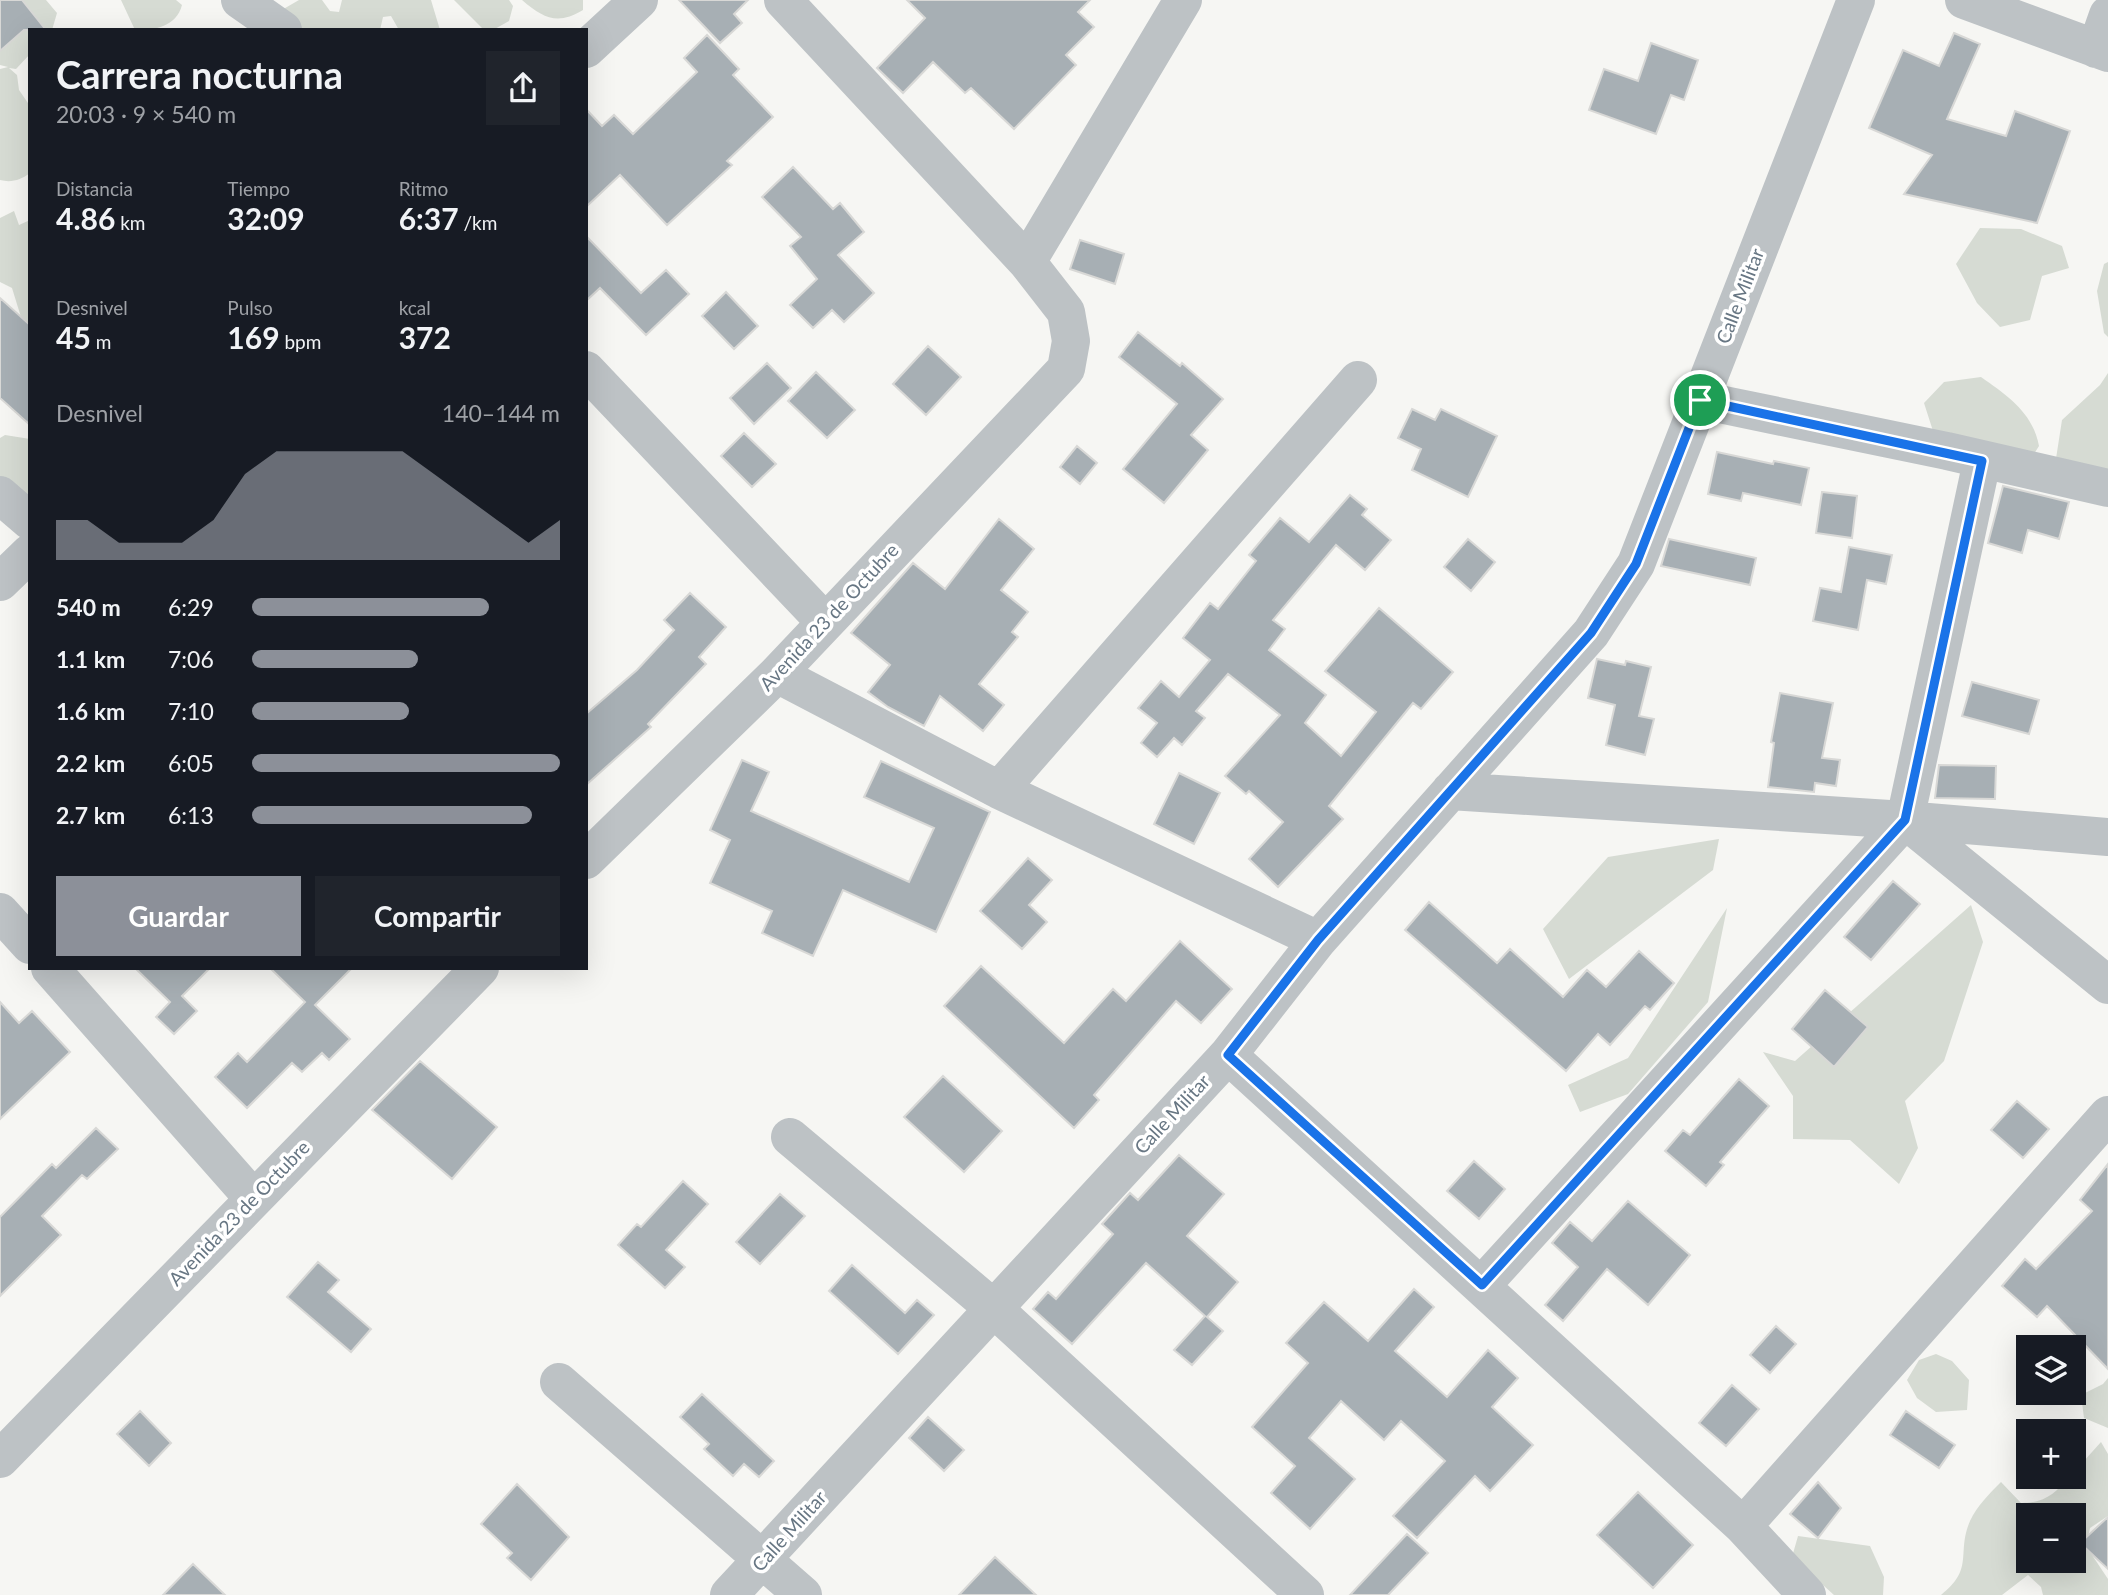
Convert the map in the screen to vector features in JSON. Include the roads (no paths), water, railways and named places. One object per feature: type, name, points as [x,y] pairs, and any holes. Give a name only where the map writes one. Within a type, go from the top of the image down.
[{"type":"street","points":[[240,0],[280,28]]},
{"type":"street","points":[[588,47],[639,0]]},
{"type":"street","points":[[783,0],[1027,261],[1183,0]]},
{"type":"street","name":"Calle Militar","points":[[729,1595],[992,1307],[1228,1055],[1318,940],[1591,633],[1616,598],[1636,564],[1856,0]]},
{"type":"street","points":[[1964,0],[2104,39]]},
{"type":"street","name":"Avenida 23 de Octubre","points":[[588,858],[777,674],[824,621],[1066,369],[1070,341],[1066,312],[1027,261]]},
{"type":"street","points":[[588,372],[824,621]]},
{"type":"street","points":[[999,790],[1358,380]]},
{"type":"street","points":[[1700,400],[2108,488]]},
{"type":"street","points":[[1482,1285],[1905,820],[1982,461]]},
{"type":"street","points":[[0,495],[28,519]]},
{"type":"street","points":[[0,582],[28,555]]},
{"type":"street","points":[[777,674],[999,790],[1318,940]]},
{"type":"street","points":[[1450,791],[1905,820],[2108,837]]},
{"type":"street","points":[[1905,820],[2108,985]]},
{"type":"street","points":[[0,912],[28,943]]},
{"type":"street","points":[[52,970],[253,1198]]},
{"type":"street","name":"Avenida 23 de Octubre","points":[[0,1459],[478,970]]},
{"type":"street","points":[[1228,1055],[1743,1526],[1806,1595]]},
{"type":"street","points":[[1743,1526],[2108,1115]]},
{"type":"street","points":[[790,1137],[992,1307],[1305,1595]]},
{"type":"street","points":[[559,1382],[765,1558],[803,1595]]}]
